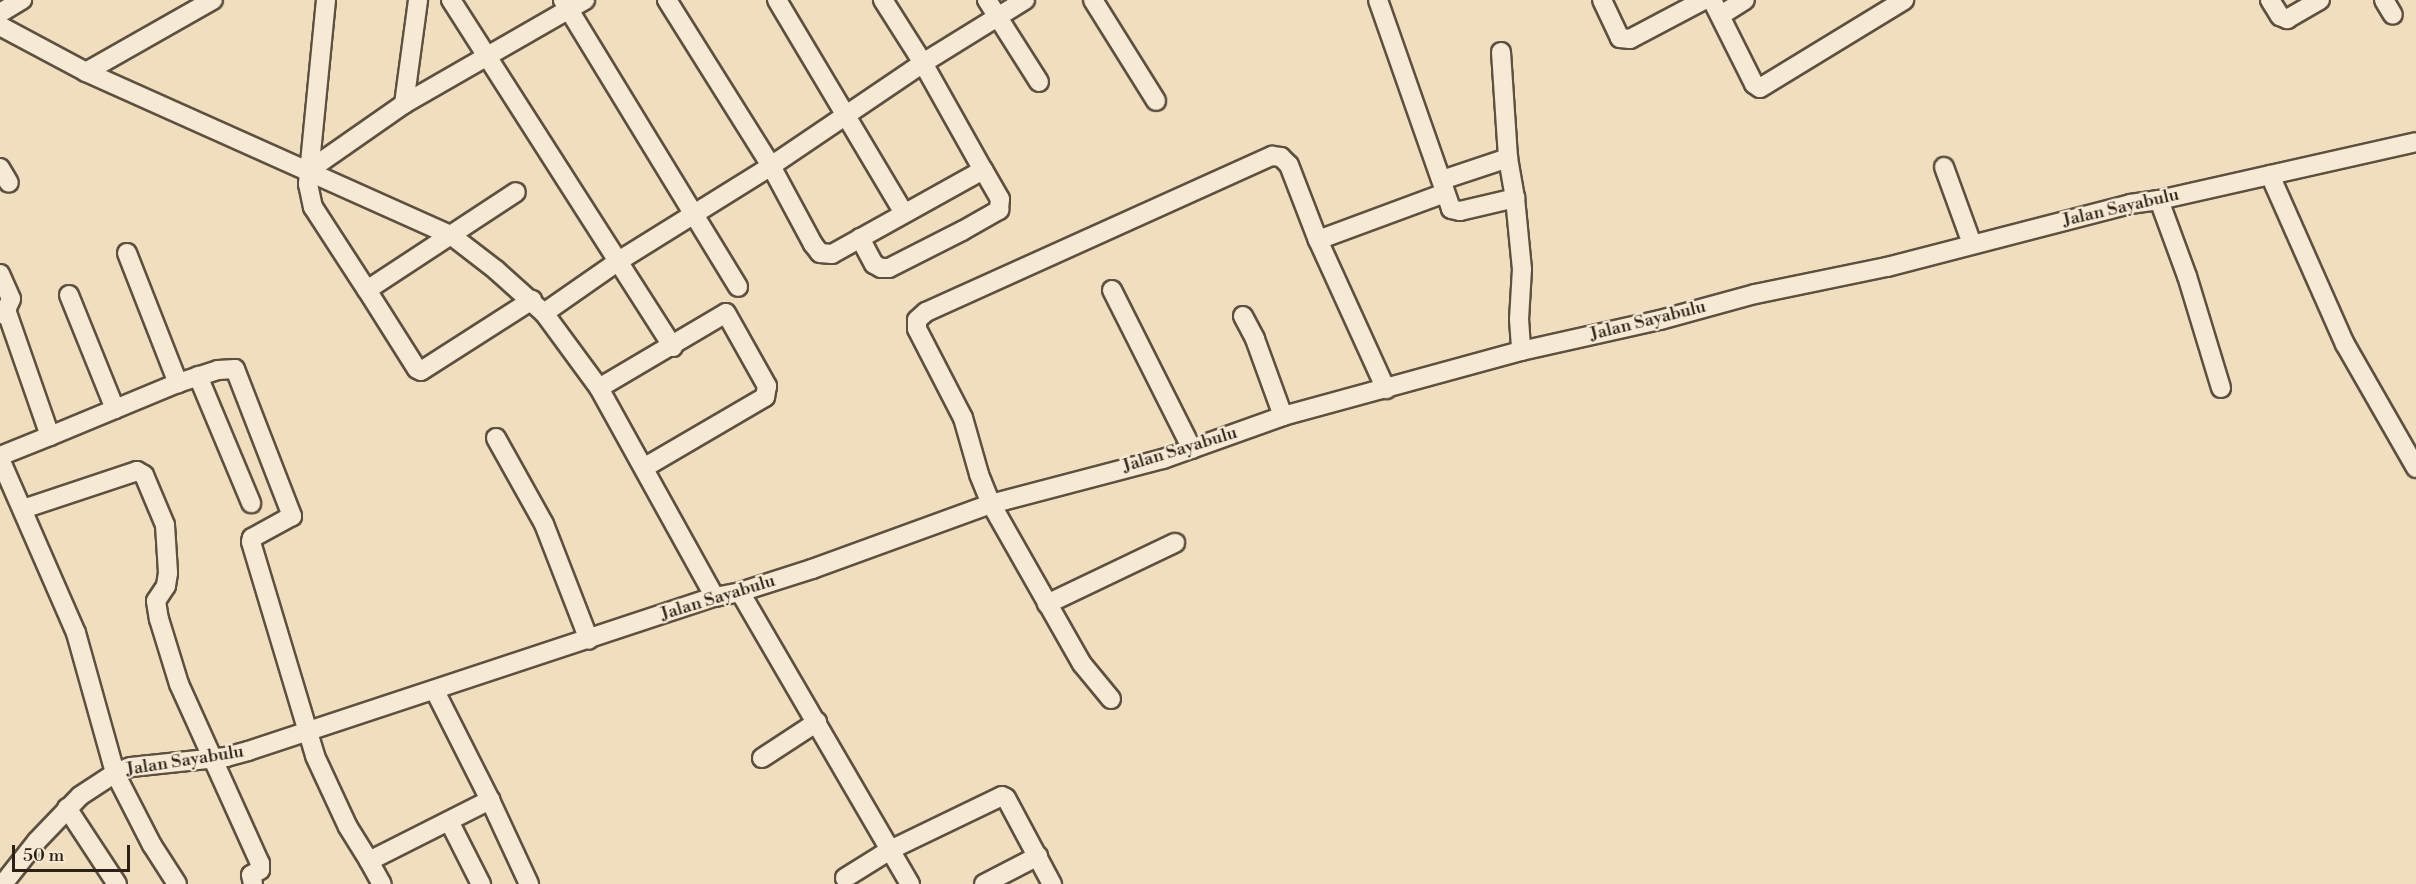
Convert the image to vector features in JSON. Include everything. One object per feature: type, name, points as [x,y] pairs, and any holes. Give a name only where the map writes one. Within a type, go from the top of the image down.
[{"type":"street","points":[[0,13],[22,0]]},
{"type":"street","points":[[86,72],[213,0]]},
{"type":"street","points":[[327,0],[313,145],[308,171],[313,207],[417,369],[422,371],[617,262],[771,166],[923,63],[1025,0]]},
{"type":"street","points":[[404,104],[418,0]]},
{"type":"street","points":[[451,0],[673,347]]},
{"type":"street","points":[[667,0],[771,166],[820,254],[832,254],[983,170]]},
{"type":"street","points":[[777,0],[904,213]]},
{"type":"street","points":[[860,238],[874,264],[881,268],[889,268],[999,210],[1000,200],[923,63],[883,0]]},
{"type":"street","points":[[987,0],[1039,82]]},
{"type":"street","points":[[1092,0],[1156,101]]},
{"type":"street","points":[[1378,0],[1451,209],[1455,211],[1515,198]]},
{"type":"street","points":[[1602,0],[1620,38],[1630,39],[1704,0]]},
{"type":"street","points":[[1745,0],[1716,8],[1754,84],[1760,88],[1904,0]]},
{"type":"street","points":[[2270,0],[2280,16],[2287,19],[2320,0]]},
{"type":"street","points":[[308,171],[404,104],[487,58],[572,3],[738,287]]},
{"type":"street","points":[[0,26],[86,72],[452,236],[538,307],[599,388],[716,597]]},
{"type":"street","points":[[1501,52],[1508,158],[1515,198],[1522,268],[1519,319],[1521,351]]},
{"type":"street","name":"Jalan Sayabulu","points":[[3,884],[67,808],[114,773],[131,767],[214,758],[248,751],[716,597],[740,592],[991,504],[1192,449],[1283,416],[1521,351],[1660,320],[1755,294],[1887,267],[2130,204],[2159,200],[2416,142]]},
{"type":"street","points":[[1111,699],[1082,664],[991,504],[979,474],[963,418],[916,329],[916,320],[926,312],[1272,156],[1281,157],[1289,165],[1317,240],[1386,389]]},
{"type":"street","points":[[1317,240],[1508,158]]},
{"type":"street","points":[[1944,167],[1972,244]]},
{"type":"street","points":[[2270,175],[2345,344],[2416,468]]},
{"type":"street","points":[[367,290],[516,192]]},
{"type":"street","points":[[2159,200],[2187,276],[2221,388]]},
{"type":"street","points":[[127,253],[178,383]]},
{"type":"street","points":[[0,274],[11,298],[3,312],[50,436]]},
{"type":"street","points":[[1113,290],[1192,449]]},
{"type":"street","points":[[69,295],[114,409]]},
{"type":"street","points":[[599,388],[673,347],[726,313],[767,392],[757,401],[645,467]]},
{"type":"street","points":[[1243,316],[1255,339],[1283,416]]},
{"type":"street","points":[[177,884],[152,845],[114,773],[76,633],[0,458],[178,383],[229,368],[238,372],[291,512],[291,518],[252,538],[251,542],[315,756],[333,796],[382,884]]},
{"type":"street","points":[[198,376],[251,503]]},
{"type":"street","points":[[496,438],[544,524],[589,640]]},
{"type":"street","points":[[23,509],[128,473],[136,471],[144,475],[165,525],[168,573],[166,586],[156,601],[156,607],[179,684],[260,863],[260,870],[251,875],[253,884]]},
{"type":"street","points":[[1047,604],[1175,543]]},
{"type":"street","points":[[740,592],[910,884]]},
{"type":"street","points":[[435,691],[529,884]]},
{"type":"street","points":[[762,758],[817,722]]},
{"type":"street","points":[[845,878],[890,850],[1002,796],[1006,798],[1052,884]]},
{"type":"street","points":[[369,861],[490,800]]},
{"type":"street","points":[[67,808],[117,884]]},
{"type":"street","points":[[449,821],[481,884]]},
{"type":"street","points":[[984,884],[1038,856]]}]
